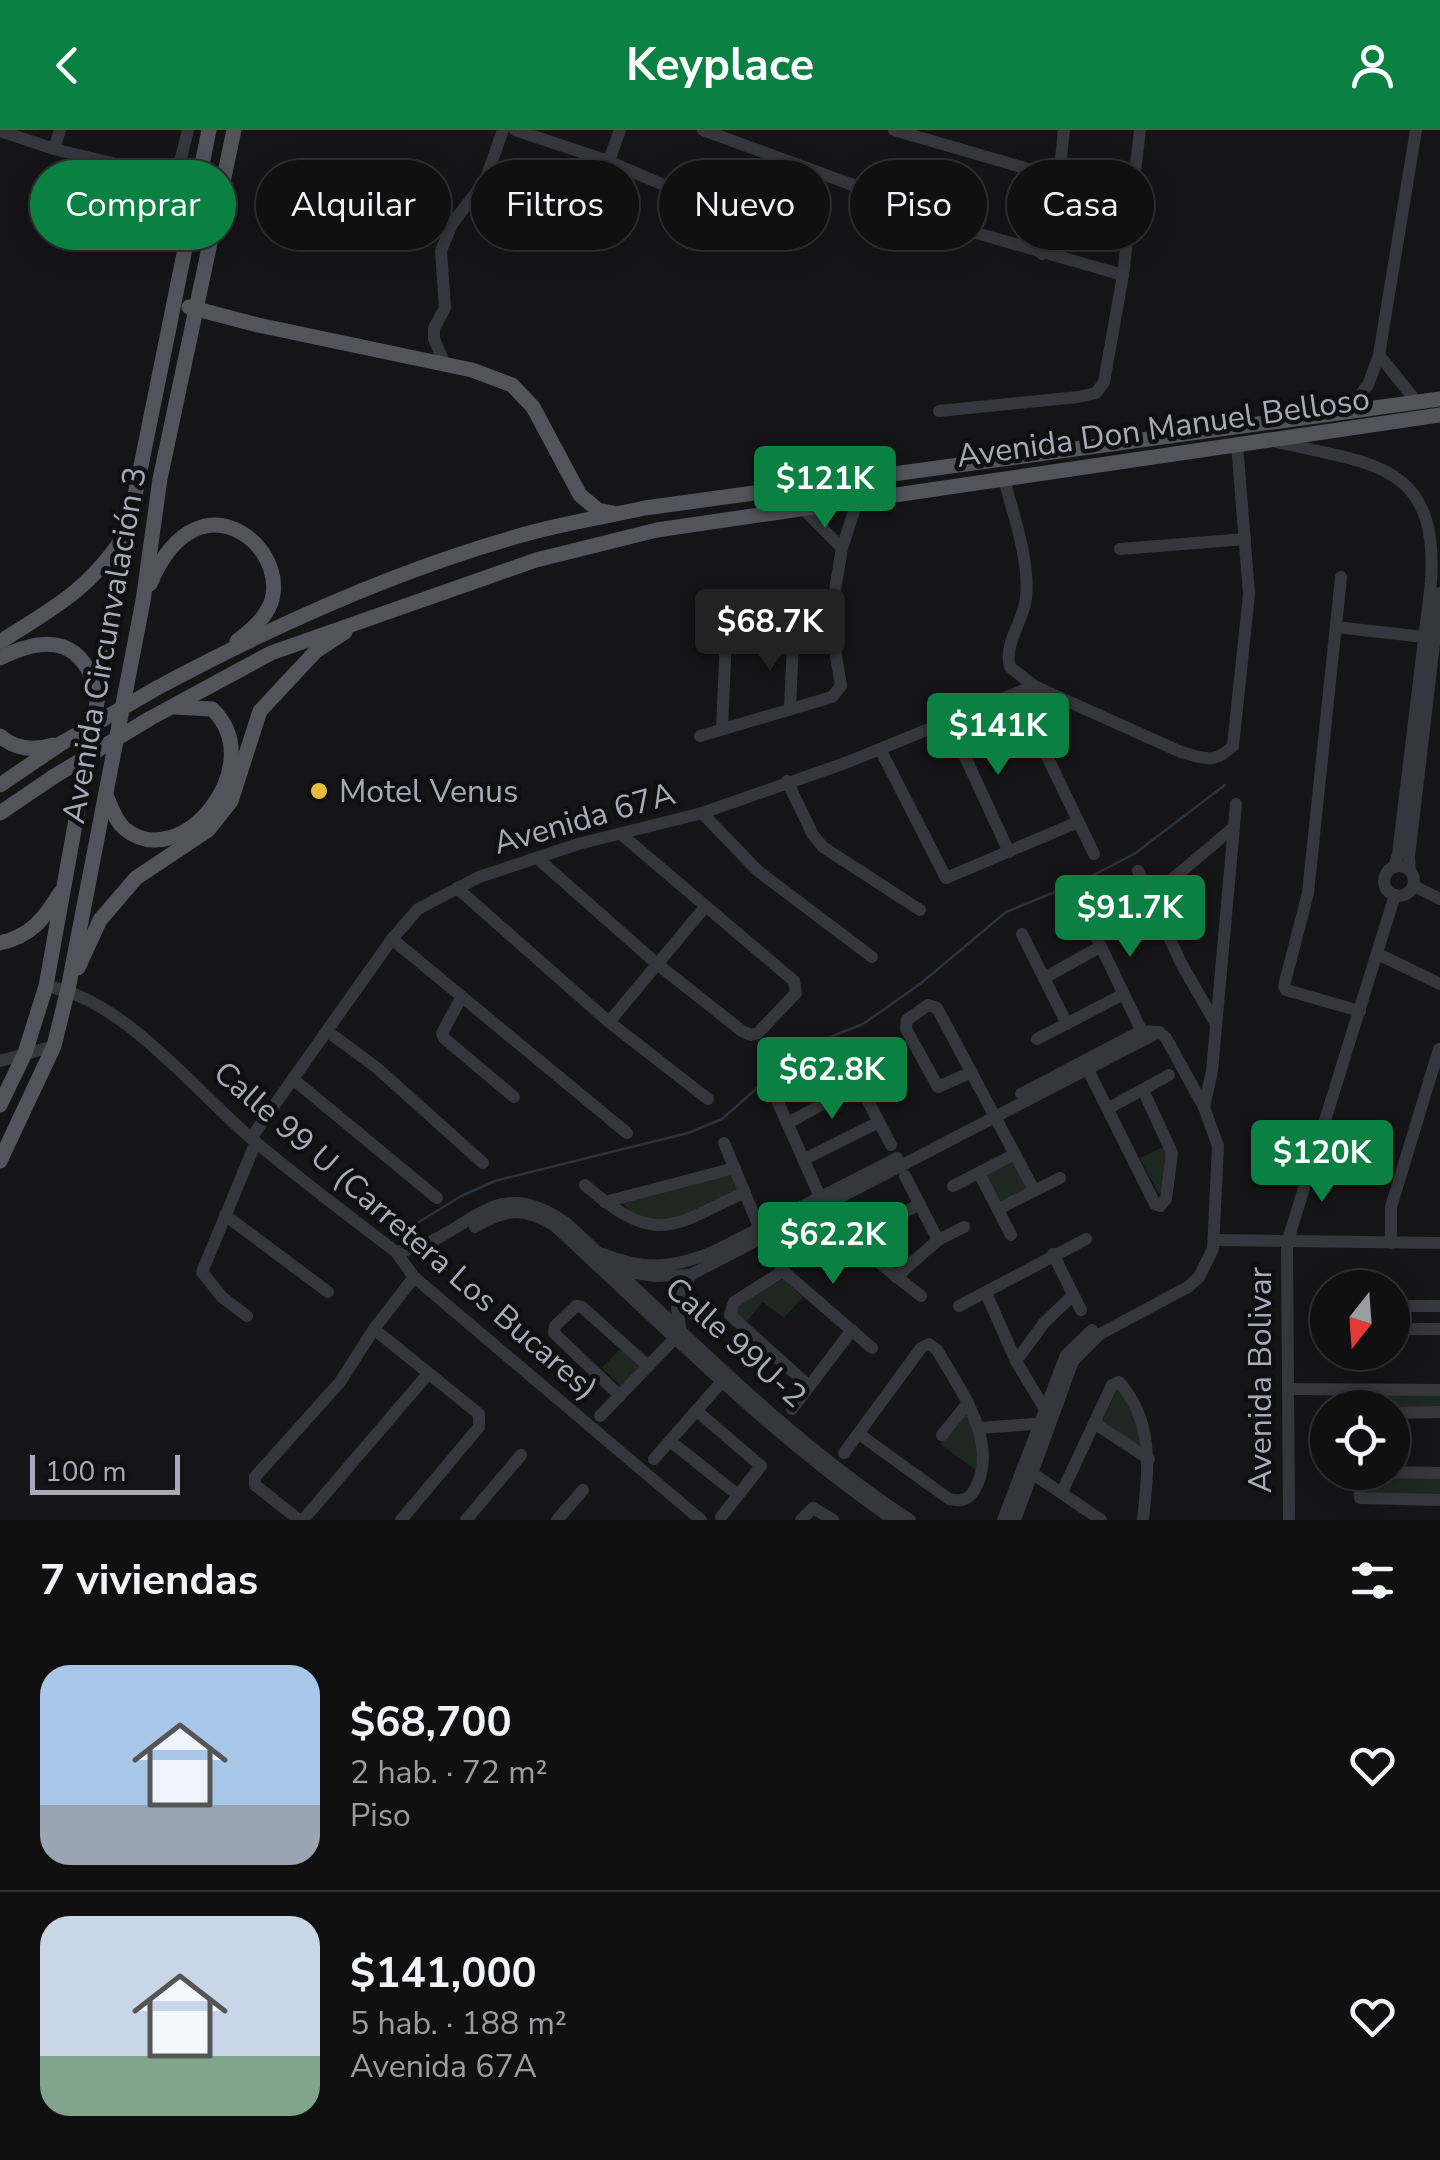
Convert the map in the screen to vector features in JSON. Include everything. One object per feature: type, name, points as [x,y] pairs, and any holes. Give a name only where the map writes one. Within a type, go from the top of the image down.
[{"type":"main road","name":"Avenida Circunvalación 3","points":[[0,1105],[25,1053],[46,986],[128,530],[209,130]]},
{"type":"main road","name":"Avenida Circunvalación 3","points":[[0,1160],[54,1046],[68,990],[142,601],[160,479],[234,130]]},
{"type":"main road","points":[[175,304],[258,326],[444,365],[512,385],[533,407],[580,494],[598,510],[617,514]]},
{"type":"main road","name":"Avenida Don Manuel Belloso","points":[[0,784],[62,743],[224,652],[414,571],[532,532],[617,514],[1440,399]]},
{"type":"main road","name":"Avenida Don Manuel Belloso","points":[[0,814],[52,777],[165,708],[271,653],[536,560],[656,530],[1440,414]]},
{"type":"main road","points":[[142,601],[156,570],[176,541],[196,526],[216,524],[236,530],[256,544],[269,562],[274,586],[268,612],[224,652]]},
{"type":"main road","points":[[0,642],[77,594],[106,563],[128,530]]},
{"type":"main road","points":[[68,990],[100,920],[136,878],[208,830],[230,801],[260,711],[316,651],[371,616]]},
{"type":"main road","points":[[0,658],[16,650],[49,645],[69,647],[84,659],[100,699]]},
{"type":"main road","points":[[106,795],[126,830],[149,839],[179,835],[208,814],[227,781],[232,746],[225,722],[212,709],[165,708]]},
{"type":"main road","points":[[0,736],[10,745],[37,750],[62,743]]},
{"type":"main road","points":[[0,772],[42,756]]},
{"type":"main road","points":[[0,943],[23,936],[42,922],[65,885]]},
{"type":"street","points":[[54,149],[60,130]]},
{"type":"street","points":[[0,131],[169,178],[177,174],[188,130]]},
{"type":"street","points":[[444,365],[434,340],[434,328],[445,308],[441,251],[452,224],[484,182],[503,130]]},
{"type":"street","points":[[515,130],[605,160]]},
{"type":"street","points":[[608,160],[620,130]]},
{"type":"street","points":[[703,130],[966,230],[1124,276]]},
{"type":"street","points":[[894,130],[1007,163]]},
{"type":"street","points":[[1061,160],[1064,130]]},
{"type":"street","points":[[939,411],[1096,392],[1104,382],[1124,276],[1140,130]]},
{"type":"street","points":[[1346,412],[1368,385],[1379,355],[1416,130]]},
{"type":"street","points":[[1042,254],[1043,250]]},
{"type":"street","points":[[1379,355],[1416,402]]},
{"type":"street","points":[[1266,440],[1372,464],[1411,489],[1428,517],[1437,583],[1409,857],[1414,886],[1440,899]]},
{"type":"street","points":[[1004,478],[1024,560],[1027,595],[1007,660],[1010,667],[1034,686],[1204,759],[1221,758],[1233,746],[1249,594],[1237,444]]},
{"type":"street","points":[[700,736],[839,692],[830,620],[842,548],[858,499]]},
{"type":"street","points":[[802,508],[842,548]]},
{"type":"street","points":[[1120,549],[1244,539]]},
{"type":"street","points":[[1340,577],[1308,893],[1284,988],[1360,1011]]},
{"type":"street","points":[[1394,867],[1424,637],[1437,583]]},
{"type":"street","points":[[722,729],[730,609],[767,612],[779,632],[793,643],[834,641]]},
{"type":"street","points":[[1336,627],[1424,637]]},
{"type":"street","points":[[790,707],[793,643]]},
{"type":"street","name":"Avenida 67A","points":[[247,1316],[222,1297],[202,1272],[253,1140],[392,940],[418,909],[480,876],[578,844],[702,813],[880,750],[1034,686]]},
{"type":"street","points":[[1017,694],[1094,854]]},
{"type":"street","points":[[949,722],[1008,852]]},
{"type":"street","points":[[880,750],[946,878],[1078,822]]},
{"type":"street","points":[[787,781],[823,847],[920,910]]},
{"type":"street","points":[[1204,1107],[1216,1024],[1236,804]]},
{"type":"street","points":[[702,813],[758,871],[872,957]]},
{"type":"street","points":[[1151,897],[1234,827]]},
{"type":"street","points":[[536,858],[656,963],[751,1035],[768,1024],[798,986],[622,836]]},
{"type":"street","points":[[1410,871],[1394,867],[1387,872],[1384,884],[1395,896],[1405,895],[1414,886]]},
{"type":"street","points":[[1138,872],[1182,966],[1216,1024]]},
{"type":"street","points":[[457,888],[609,1022],[708,1099]]},
{"type":"street","name":"Avenida Bolivar","points":[[1288,1520],[1287,1243],[1395,896]]},
{"type":"street","points":[[1078,899],[1124,994],[1149,1034]]},
{"type":"street","points":[[609,1022],[705,906]]},
{"type":"street","points":[[1022,934],[1067,1024]]},
{"type":"street","points":[[392,940],[627,1133]]},
{"type":"street","points":[[1044,978],[1100,947]]},
{"type":"street","points":[[1378,954],[1440,984]]},
{"type":"street","points":[[46,986],[68,990]]},
{"type":"street","name":"Calle 99 U (Carretera Los Bucares)","points":[[68,990],[86,997],[166,1056],[253,1140],[396,1252],[414,1276],[701,1520]]},
{"type":"street","points":[[1038,1040],[1124,994]]},
{"type":"street","points":[[460,998],[444,1026],[445,1039],[514,1097]]},
{"type":"street","points":[[972,1072],[938,1087],[906,1029],[907,1020],[928,1005],[937,1008],[972,1072],[1034,1190]]},
{"type":"street","points":[[327,1031],[377,1068],[483,1163]]},
{"type":"street","points":[[617,1270],[655,1276],[690,1275],[762,1232],[1085,1064],[1149,1034],[1166,1038],[1204,1107],[1218,1146],[1214,1240],[1209,1259],[1188,1287],[1100,1334],[1079,1353],[1047,1418],[1015,1520]]},
{"type":"street","points":[[0,1061],[54,1046]]},
{"type":"street","points":[[1391,1243],[1392,1207],[1439,1048]]},
{"type":"street","points":[[846,1059],[891,1146]]},
{"type":"street","points":[[1085,1064],[1155,1204],[1164,1204],[1172,1153],[1143,1090]]},
{"type":"street","points":[[1108,1108],[1169,1075]]},
{"type":"street","points":[[293,1079],[436,1198]]},
{"type":"street","points":[[788,1123],[859,1084]]},
{"type":"street","points":[[776,1098],[832,1226],[921,1296]]},
{"type":"street","points":[[805,1160],[879,1122]]},
{"type":"street","points":[[724,1143],[783,1271],[872,1348]]},
{"type":"street","points":[[952,1186],[1015,1154]]},
{"type":"street","points":[[605,1202],[735,1168]]},
{"type":"street","points":[[978,1173],[1011,1235]]},
{"type":"street","points":[[905,1176],[938,1240]]},
{"type":"street","points":[[998,1209],[1060,1178]]},
{"type":"street","points":[[585,1186],[622,1216],[659,1227],[680,1223],[746,1192]]},
{"type":"street","points":[[850,1240],[920,1204]]},
{"type":"street","name":"Calle 99U-2","points":[[396,1252],[420,1255],[498,1214],[528,1206],[566,1223],[597,1258],[818,1463],[892,1517],[910,1520]]},
{"type":"street","points":[[225,1215],[328,1292]]},
{"type":"street","points":[[896,1277],[938,1240],[964,1227]]},
{"type":"street","points":[[597,1258],[632,1264],[684,1264],[762,1232]]},
{"type":"street","points":[[959,1306],[1086,1239]]},
{"type":"street","points":[[1214,1240],[1440,1242]]},
{"type":"street","points":[[1053,1254],[1081,1310]]},
{"type":"street","name":"Calle 99U-2","points":[[597,1258],[617,1270],[678,1335]]},
{"type":"street","points":[[783,1271],[734,1302],[730,1315],[810,1386]]},
{"type":"street","points":[[600,1416],[678,1335],[679,1297],[690,1275]]},
{"type":"street","points":[[414,1276],[340,1382],[254,1481],[301,1520],[428,1374]]},
{"type":"street","points":[[986,1293],[1047,1418]]},
{"type":"street","points":[[1016,1361],[1044,1322],[1072,1294]]},
{"type":"street","points":[[620,1396],[554,1333],[555,1326],[576,1306],[582,1307],[648,1366]]},
{"type":"street","points":[[1410,1306],[1440,1306]]},
{"type":"street","points":[[374,1329],[481,1420],[479,1428],[401,1520]]},
{"type":"street","points":[[1410,1329],[1440,1329]]},
{"type":"street","points":[[792,1409],[852,1330]]},
{"type":"street","points":[[844,1453],[921,1348],[929,1344],[937,1350],[979,1428],[981,1473],[970,1497],[960,1501],[949,1498],[859,1434]]},
{"type":"street","points":[[654,1459],[725,1379]]},
{"type":"street","points":[[1062,1492],[1112,1384],[1119,1382],[1145,1426],[1149,1460],[1144,1520]]},
{"type":"street","points":[[1288,1389],[1440,1390]]},
{"type":"street","points":[[942,1435],[968,1403]]},
{"type":"street","points":[[698,1412],[761,1466],[721,1517]]},
{"type":"street","points":[[1410,1413],[1440,1412]]},
{"type":"street","points":[[979,1428],[1047,1418]]},
{"type":"street","points":[[1094,1423],[1149,1460]]},
{"type":"street","points":[[670,1441],[738,1494]]},
{"type":"street","points":[[466,1520],[521,1455]]},
{"type":"street","points":[[1028,1471],[1101,1520]]},
{"type":"street","points":[[1004,1520],[1028,1471]]},
{"type":"street","points":[[1410,1472],[1440,1473]]},
{"type":"street","points":[[557,1520],[584,1490]]},
{"type":"street","points":[[1360,1490],[1360,1498],[1440,1500]]},
{"type":"street","points":[[801,1520],[813,1508],[833,1520]]},
{"type":"shaded area","points":[[1165,1146],[1170,1162],[1163,1191],[1158,1193],[1140,1158]]},
{"type":"shaded area","points":[[1013,1162],[1027,1189],[1000,1203],[986,1175]]},
{"type":"shaded area","points":[[732,1175],[738,1190],[679,1217],[648,1220],[635,1215],[623,1203]]},
{"type":"shaded area","points":[[783,1279],[803,1297],[784,1318],[763,1302],[745,1323],[738,1317],[735,1305]]},
{"type":"shaded area","points":[[621,1348],[643,1367],[623,1388],[602,1368]]},
{"type":"shaded area","points":[[1119,1386],[1142,1434],[1142,1450],[1101,1424]]},
{"type":"shaded area","points":[[1410,1394],[1440,1395],[1440,1408],[1410,1408]]},
{"type":"shaded area","points":[[968,1410],[979,1439],[976,1470],[940,1444]]},
{"type":"shaded area","points":[[1410,1478],[1440,1478],[1440,1495],[1364,1492],[1410,1490]]},
{"type":"waterway","points":[[398,1235],[461,1196],[495,1181],[688,1133],[722,1119],[815,1043],[863,1024],[920,984],[1006,912],[1082,881],[1134,854],[1225,785]]},
{"type":"place","name":"Motel Venus","points":[[319,791]]}]
